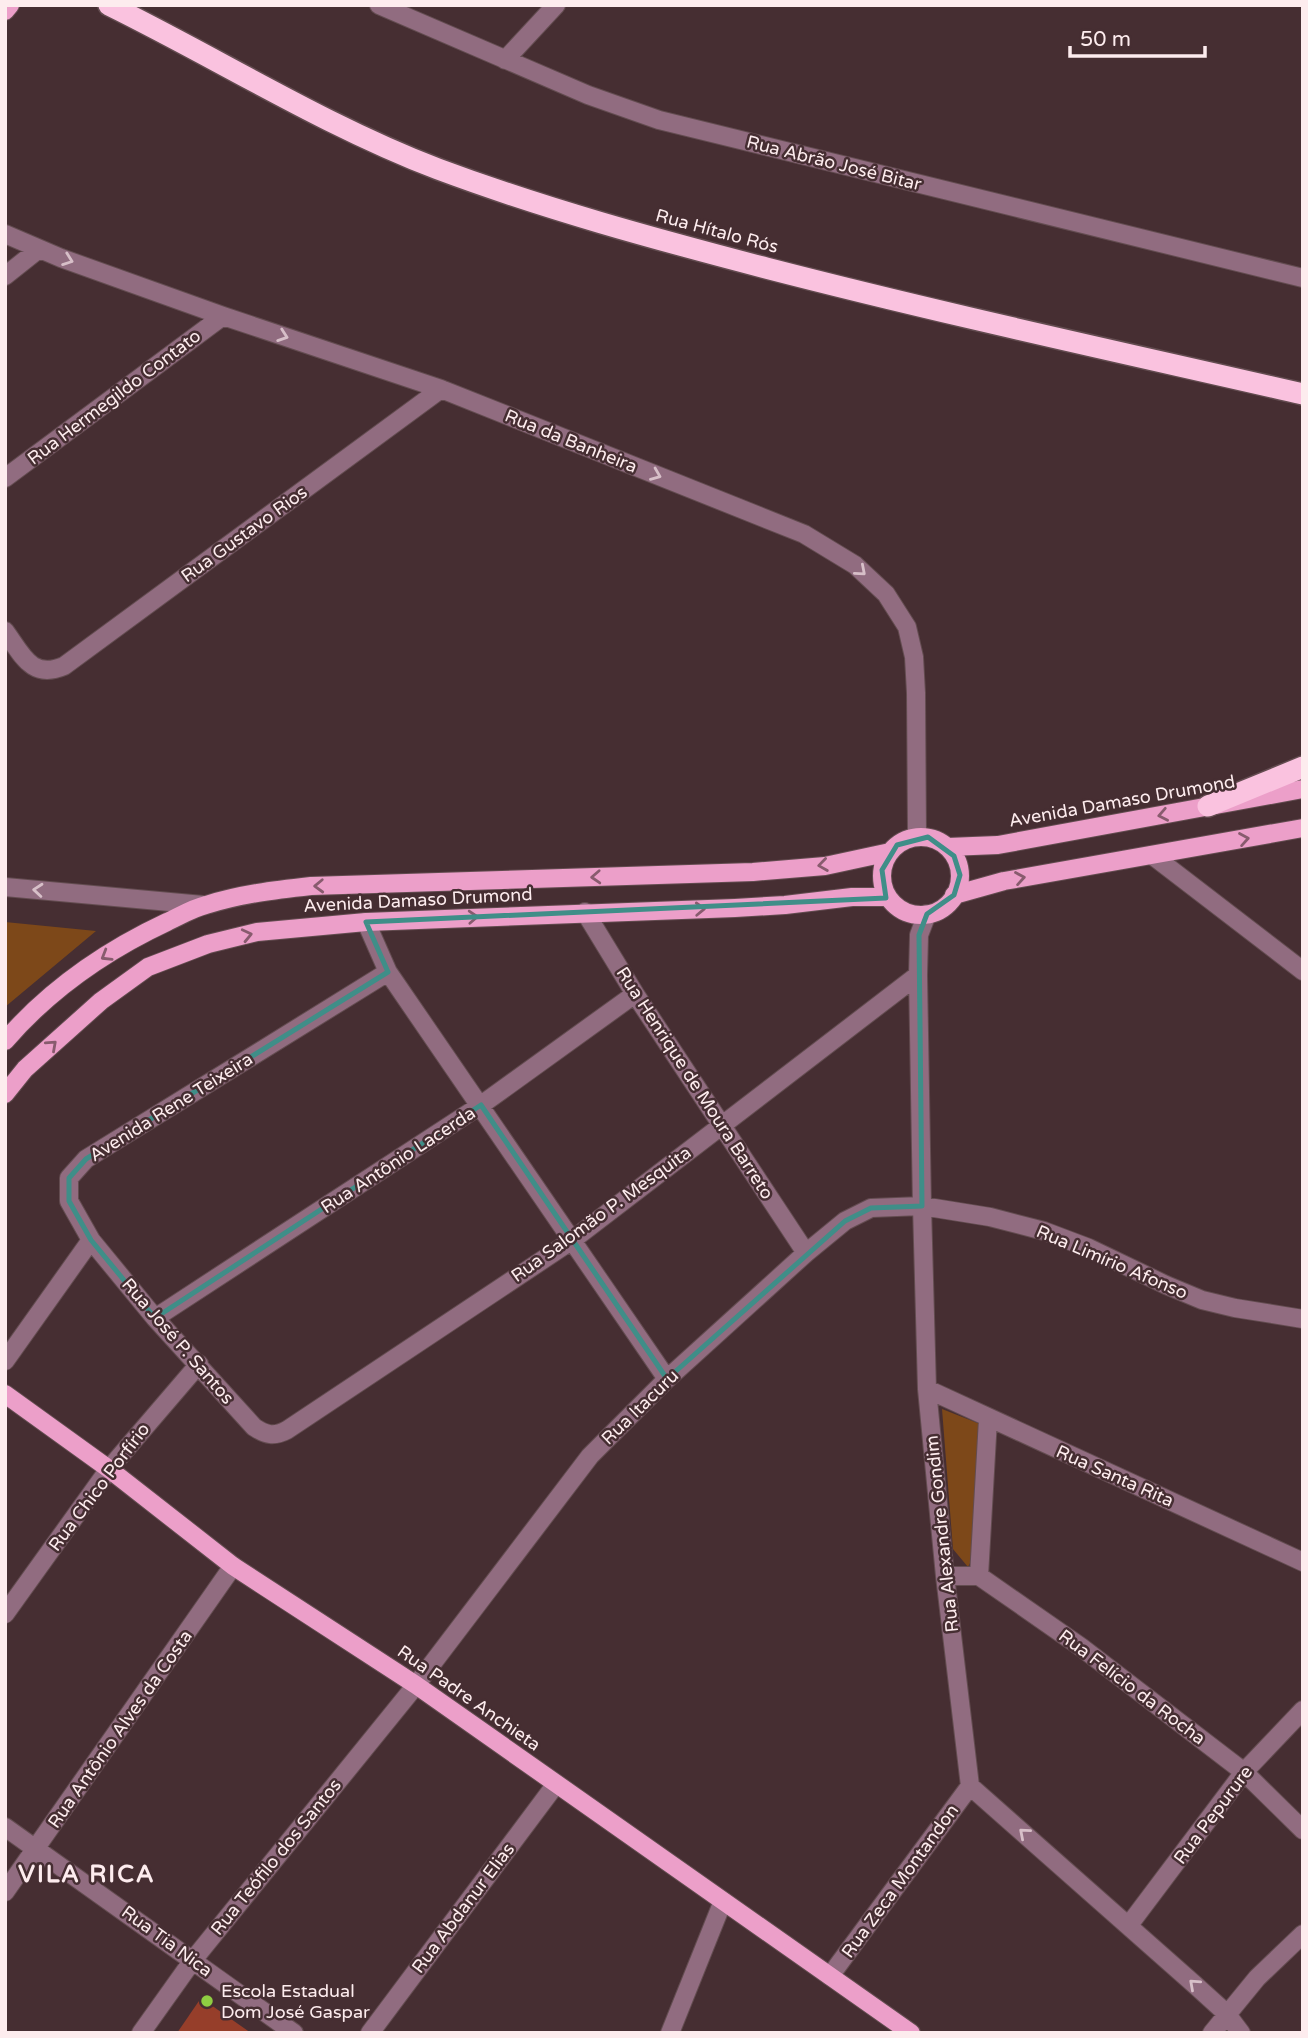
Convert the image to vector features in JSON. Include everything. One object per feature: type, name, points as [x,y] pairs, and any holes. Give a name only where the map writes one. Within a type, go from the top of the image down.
[{"type":"highway","name":"Rua Hítalo Rós","points":[[109,5],[289,101],[435,167],[545,207],[851,290],[1303,394]]},
{"type":"highway","name":"Rua Hítalo Rós","points":[[131,5],[150,25]]},
{"type":"highway","points":[[1208,806],[1303,767]]},
{"type":"main road","points":[[5,11],[10,5]]},
{"type":"main road","name":"Avenida Damaso Drumond","points":[[948,848],[998,845],[1303,789]]},
{"type":"main road","points":[[954,895],[1004,881],[1303,828]]},
{"type":"main road","points":[[917,837],[939,841],[948,848],[954,856],[960,875],[954,895],[947,905],[927,914],[905,912],[888,897],[884,889],[882,870],[890,852],[906,839],[917,837]]},
{"type":"main road","name":"Avenida Damaso Drumond","points":[[5,1041],[27,1016],[75,975],[142,934],[204,905],[258,892],[311,887],[753,872],[825,866],[890,852]]},
{"type":"main road","name":"Avenida Damaso Drumond","points":[[5,1094],[25,1069],[101,1000],[148,967],[208,944],[257,932],[366,922],[748,907],[852,897],[888,897]]},
{"type":"main road","name":"Rua Padre Anchieta","points":[[5,1394],[108,1469],[233,1566],[416,1685],[911,2033]]},
{"type":"street","name":"Rua Abrão José Bitar","points":[[379,5],[588,95],[659,120],[1303,278]]},
{"type":"street","points":[[505,60],[556,5]]},
{"type":"street","name":"Rua da Banheira","points":[[5,234],[223,316],[441,389],[804,534],[855,565],[886,594],[907,627],[914,657],[917,837]]},
{"type":"street","points":[[5,276],[40,249]]},
{"type":"street","name":"Rua Hermegildo Contato","points":[[5,478],[223,316]]},
{"type":"street","name":"Rua Gustavo Rios","points":[[5,631],[29,664],[36,669],[44,671],[64,666],[441,389]]},
{"type":"street","points":[[1152,855],[1303,971]]},
{"type":"street","points":[[5,887],[204,905]]},
{"type":"street","name":"Rua Henrique de Moura Barreto","points":[[585,912],[635,994],[807,1253]]},
{"type":"street","name":"Rua Alexandre Gondim","points":[[927,914],[919,935],[918,975],[928,1389],[945,1576],[970,1786]]},
{"type":"street","points":[[366,922],[388,972],[667,1379]]},
{"type":"street","name":"Avenida Rene Teixeira","points":[[91,1240],[69,1201],[69,1178],[86,1159],[388,972]]},
{"type":"street","name":"Rua Salomão P. Mesquita","points":[[272,1435],[286,1430],[572,1241],[918,975]]},
{"type":"street","name":"Rua Antônio Lacerda","points":[[155,1318],[481,1105],[635,994]]},
{"type":"street","name":"Rua Itacuru","points":[[416,1685],[590,1457],[667,1379],[845,1221],[871,1208],[922,1206]]},
{"type":"street","name":"Rua Limírio Afonso","points":[[922,1206],[990,1217],[1044,1231],[1089,1248],[1202,1300],[1303,1319]]},
{"type":"street","points":[[5,1361],[91,1240]]},
{"type":"street","name":"Rua José P. Santos","points":[[91,1240],[155,1318],[254,1427],[262,1433],[272,1435]]},
{"type":"street","name":"Rua Chico Porfírio","points":[[5,1614],[108,1469],[199,1364]]},
{"type":"street","name":"Rua Santa Rita","points":[[928,1389],[988,1419],[1303,1562]]},
{"type":"street","points":[[945,1576],[979,1576],[988,1419]]},
{"type":"street","name":"Rua Antônio Alves da Costa","points":[[5,1892],[233,1566]]},
{"type":"street","name":"Rua Felício da Rocha","points":[[979,1576],[1081,1647],[1244,1772],[1303,1830]]},
{"type":"street","name":"Rua Teófilo dos Santos","points":[[141,2033],[193,1960],[416,1685]]},
{"type":"street","name":"Rua Pepurure","points":[[1129,1926],[1244,1772],[1303,1710]]},
{"type":"street","name":"Rua Abdanur Elias","points":[[370,2033],[556,1784]]},
{"type":"street","points":[[970,1786],[1226,2013],[1241,2033]]},
{"type":"street","name":"Rua Zeca Montandon","points":[[830,1976],[970,1786]]},
{"type":"street","name":"Rua Tia Nica","points":[[5,1827],[293,2033]]},
{"type":"street","points":[[670,2033],[723,1901]]},
{"type":"street","points":[[1212,2033],[1257,1978],[1303,1934]]},
{"type":"highlighted area","points":[[928,837],[954,856],[960,875],[954,895],[927,914],[919,935],[922,1206],[871,1208],[845,1221],[667,1379],[481,1105],[155,1318],[91,1240],[69,1201],[69,1178],[86,1159],[388,972],[366,922],[886,898],[882,870],[897,845]]},
{"type":"shaded area","points":[[5,922],[96,931],[5,1007]]},
{"type":"shaded area","points":[[942,1409],[980,1424],[973,1557],[968,1567],[953,1549]]},
{"type":"building","points":[[201,1998],[251,2033],[177,2033]]},
{"type":"place","name":"Escola Estadual Dom José Gaspar","points":[[207,2001]]},
{"type":"district","name":"VILA RICA","points":[[87,1874]]}]
